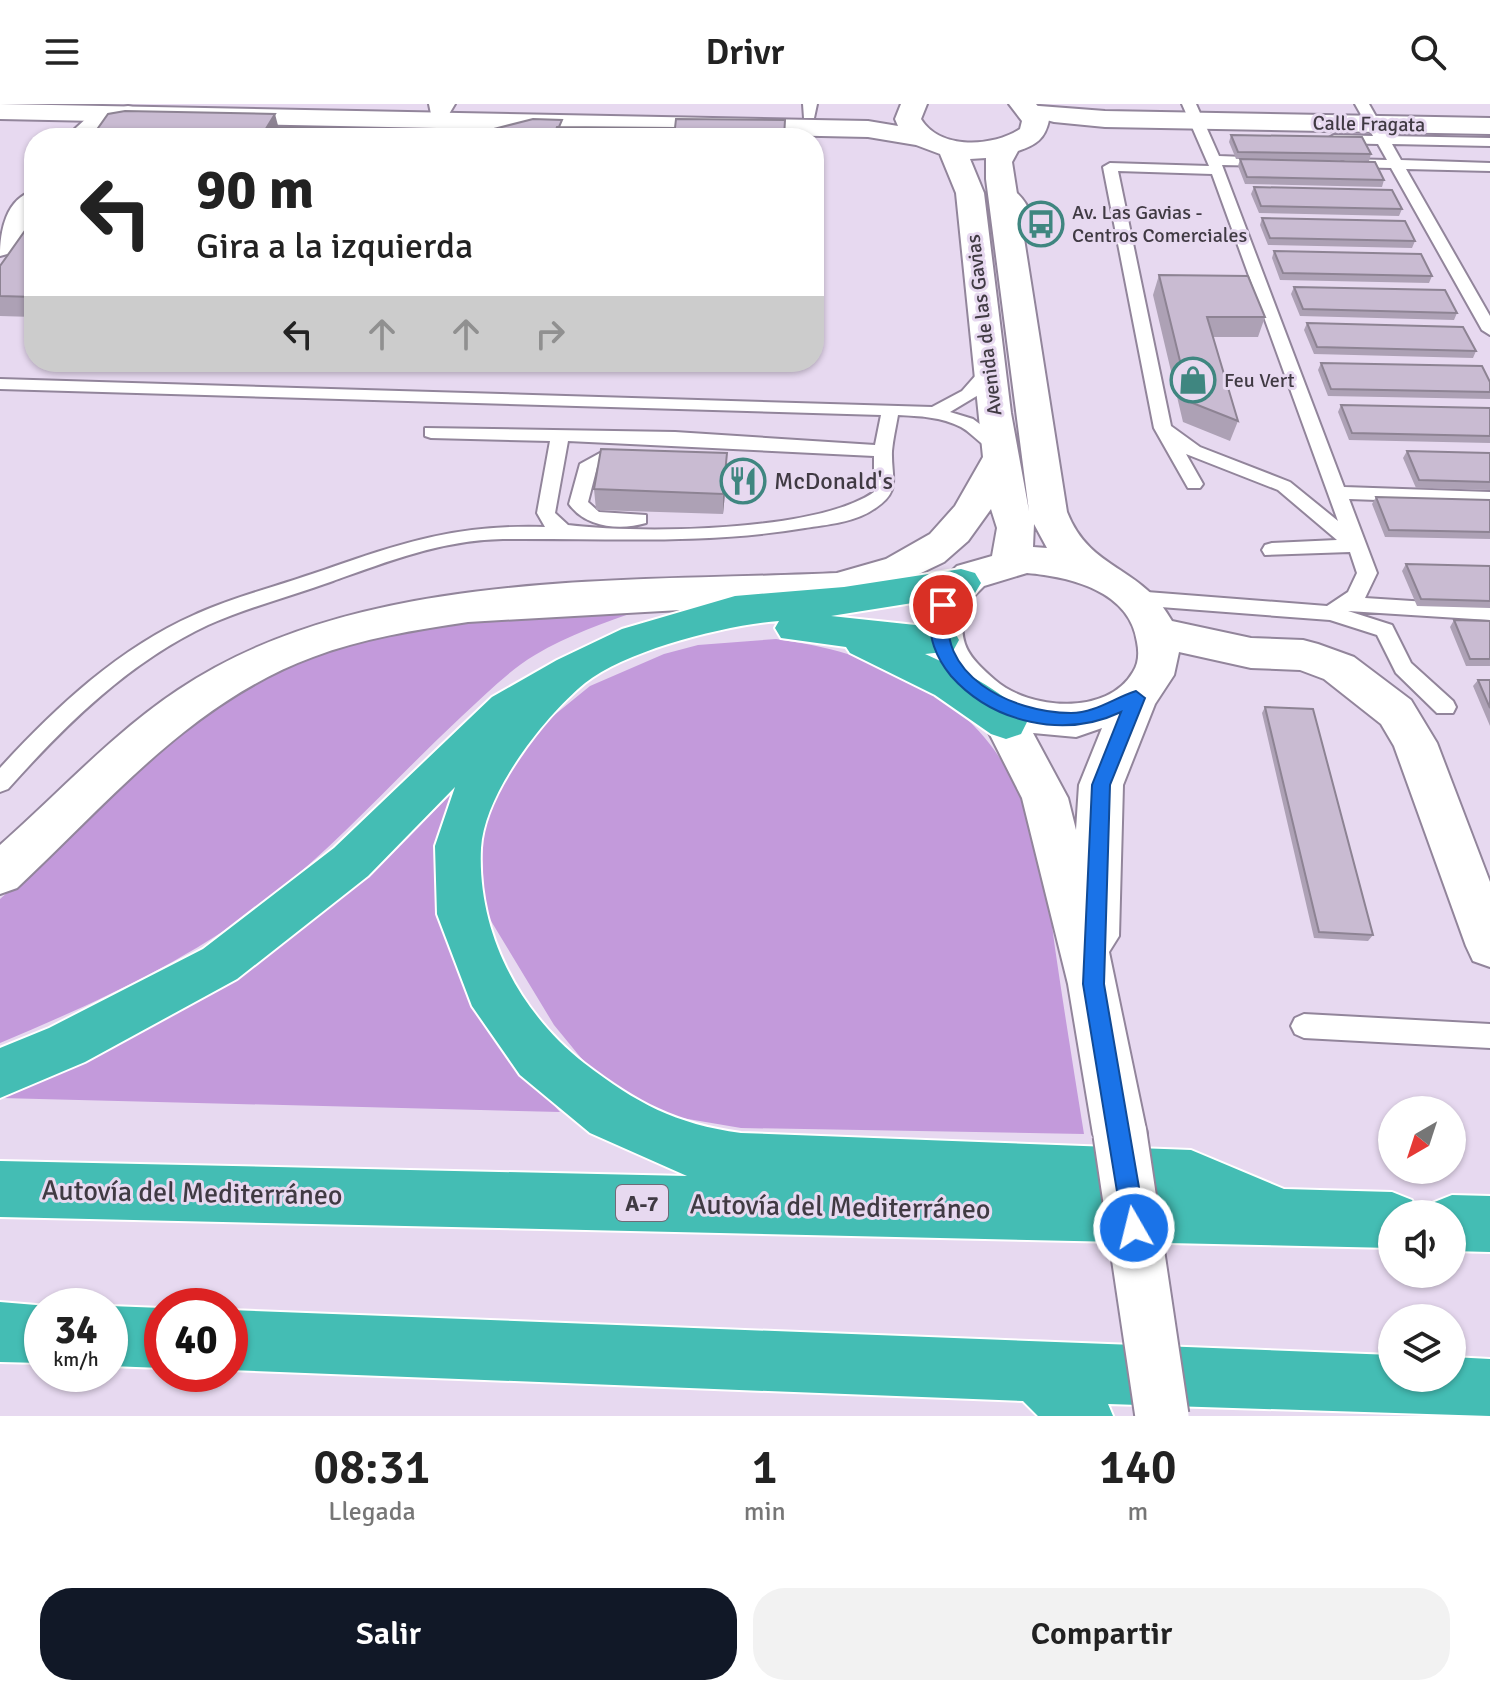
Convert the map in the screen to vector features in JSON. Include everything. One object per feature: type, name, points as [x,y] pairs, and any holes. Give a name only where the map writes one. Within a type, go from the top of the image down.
[{"type":"highway","points":[[0,1073],[67,1045],[220,964],[351,862],[462,747],[507,708],[572,671],[636,640],[680,628],[814,612],[967,579]]},
{"type":"highway","points":[[739,592],[939,640]]},
{"type":"highway","points":[[814,612],[1000,713]]},
{"type":"highway","points":[[572,671],[523,720],[481,777],[458,846],[461,914],[490,990],[538,1058],[609,1115],[697,1154],[741,1160],[1191,1177],[1285,1216]]},
{"type":"highway","name":"Autovía del Mediterráneo","points":[[0,1189],[1378,1219]]},
{"type":"highway","points":[[1466,1223],[1490,1224]]},
{"type":"highway","points":[[0,1332],[24,1333]]},
{"type":"highway","points":[[248,1341],[1490,1389]]},
{"type":"highway","points":[[1035,1371],[1082,1416]]},
{"type":"street","points":[[204,104],[810,110],[865,115],[911,104]]},
{"type":"street","name":"Avenida de las Gavias","points":[[911,104],[910,126],[937,143],[961,166],[970,193],[1000,452],[1009,508],[1015,518],[1017,538],[1010,562]]},
{"type":"street","name":"Avenida de las Gavias","points":[[1024,105],[1032,113],[1036,126],[998,162],[1048,512],[1058,540],[1073,558],[1096,574]]},
{"type":"street","name":"Calle Fragata","points":[[1024,105],[1054,114],[1202,125],[1373,123],[1490,126]]},
{"type":"street","name":"Calle Fragata","points":[[0,111],[78,127],[128,114],[819,128]]},
{"type":"street","name":"Calle Fragata","points":[[824,128],[868,129],[978,151],[1016,144],[1105,119]]},
{"type":"street","points":[[0,247],[24,214]]},
{"type":"street","points":[[814,612],[857,583],[903,565],[954,534],[980,496],[1000,452]]},
{"type":"street","points":[[1009,508],[988,558],[943,605],[938,622],[939,640],[945,658],[958,675],[1000,713],[1045,798],[1093,984],[1120,1134],[1162,1416]]},
{"type":"street","points":[[967,579],[1010,562],[1050,561],[1096,574],[1145,615],[1190,642],[1251,653],[1303,655],[1339,668],[1396,712],[1415,743],[1490,946]]},
{"type":"street","points":[[0,874],[155,729],[195,699],[266,658],[354,628],[461,607],[584,597],[739,592],[857,583]]},
{"type":"street","points":[[1093,984],[1101,785],[1140,693],[1157,667],[1159,649],[1145,615]]},
{"type":"street","points":[[1000,713],[1071,719],[1096,716],[1140,693],[1251,653]]},
{"type":"lane","points":[[1323,139],[1373,123],[1490,142]]},
{"type":"lane","points":[[1373,123],[1490,330]]},
{"type":"lane","points":[[1202,125],[1367,573],[1356,596],[1336,608]]},
{"type":"lane","points":[[1194,484],[1163,428],[1110,167],[1290,162]]},
{"type":"lane","points":[[1335,163],[1484,167],[1490,187]]},
{"type":"lane","points":[[937,411],[965,399],[983,382],[990,370]]},
{"type":"lane","points":[[0,384],[937,411],[967,423],[1000,452]]},
{"type":"lane","points":[[503,434],[512,399]]},
{"type":"lane","points":[[679,404],[672,450],[656,459],[607,459],[589,464],[578,504],[595,518],[651,520],[681,533]]},
{"type":"lane","points":[[0,783],[37,741],[165,639],[226,610],[391,550],[477,533],[681,533],[760,528],[865,509],[881,497],[883,451],[890,410]]},
{"type":"lane","points":[[1163,428],[1194,451],[1284,486],[1356,545]]},
{"type":"lane","points":[[431,432],[675,438],[883,451]]},
{"type":"lane","points":[[560,436],[546,513],[554,526],[573,534]]},
{"type":"lane","points":[[1337,493],[1490,498]]},
{"type":"lane","points":[[1272,550],[1356,545]]},
{"type":"lane","points":[[1336,608],[1385,630],[1403,668],[1445,707]]},
{"type":"lane","points":[[1145,615],[1336,608],[1490,613]]},
{"type":"lane","points":[[1304,1026],[1490,1036]]},
{"type":"shaded area","points":[[641,610],[561,641],[515,668],[324,851],[245,916],[143,977],[0,1043],[0,899],[53,852],[169,735],[278,668],[357,639],[465,621]]},
{"type":"shaded area","points":[[776,639],[825,648],[870,661],[911,679],[948,702],[979,731],[1005,766],[1026,808],[1041,857],[1084,1134],[741,1128],[682,1118],[624,1097],[595,1075],[554,1025],[488,916],[473,850],[484,812],[531,734],[590,686],[664,654],[698,645]]},
{"type":"shaded area","points":[[462,779],[441,854],[535,1084],[560,1112],[0,1098]]},
{"type":"building","points":[[125,111],[275,114],[267,127],[322,128],[98,128],[108,114]]},
{"type":"building","points":[[533,119],[562,120],[557,127],[498,128]]},
{"type":"building","points":[[676,119],[785,120],[785,128],[675,128]]},
{"type":"building","points":[[557,127],[675,128],[557,128]]},
{"type":"building","points":[[1231,135],[1362,137],[1371,154],[1238,152]]},
{"type":"building","points":[[1240,159],[1375,162],[1384,180],[1247,177]]},
{"type":"building","points":[[1254,187],[1392,190],[1402,209],[1261,206]]},
{"type":"building","points":[[1262,218],[1405,221],[1415,241],[1270,238]]},
{"type":"building","points":[[24,232],[24,297],[0,296],[0,266]]},
{"type":"building","points":[[1274,251],[1421,254],[1432,276],[1283,273]]},
{"type":"building","points":[[1159,275],[1248,276],[1265,317],[1207,317],[1238,421],[1190,402]]},
{"type":"building","points":[[1294,287],[1445,290],[1457,313],[1303,309]]},
{"type":"building","points":[[1307,323],[1463,327],[1476,351],[1317,347]]},
{"type":"building","points":[[1321,363],[1482,366],[1490,382],[1490,392],[1331,389]]},
{"type":"building","points":[[1341,405],[1490,408],[1490,436],[1352,433]]},
{"type":"building","points":[[601,449],[727,453],[723,494],[594,489]]},
{"type":"building","points":[[1407,451],[1490,453],[1490,482],[1419,480]]},
{"type":"building","points":[[1376,497],[1490,500],[1490,532],[1389,530]]},
{"type":"building","points":[[1406,564],[1490,566],[1490,601],[1421,599]]},
{"type":"building","points":[[1454,620],[1490,621],[1490,659],[1470,659]]},
{"type":"building","points":[[1478,680],[1490,680],[1490,708]]},
{"type":"building","points":[[1265,707],[1313,709],[1373,935],[1319,932]]},
{"type":"place","name":"Av. Las Gavias - Centros Comerciales","points":[[1041,224]]},
{"type":"place","name":"Feu Vert","points":[[1193,380]]},
{"type":"place","name":"McDonald's","points":[[743,481]]},
{"type":"route","points":[[943,605],[938,622],[939,640],[945,658],[974,690],[995,703],[1019,713],[1071,719],[1096,716],[1136,698],[1101,785],[1093,984],[1134,1228]]}]
